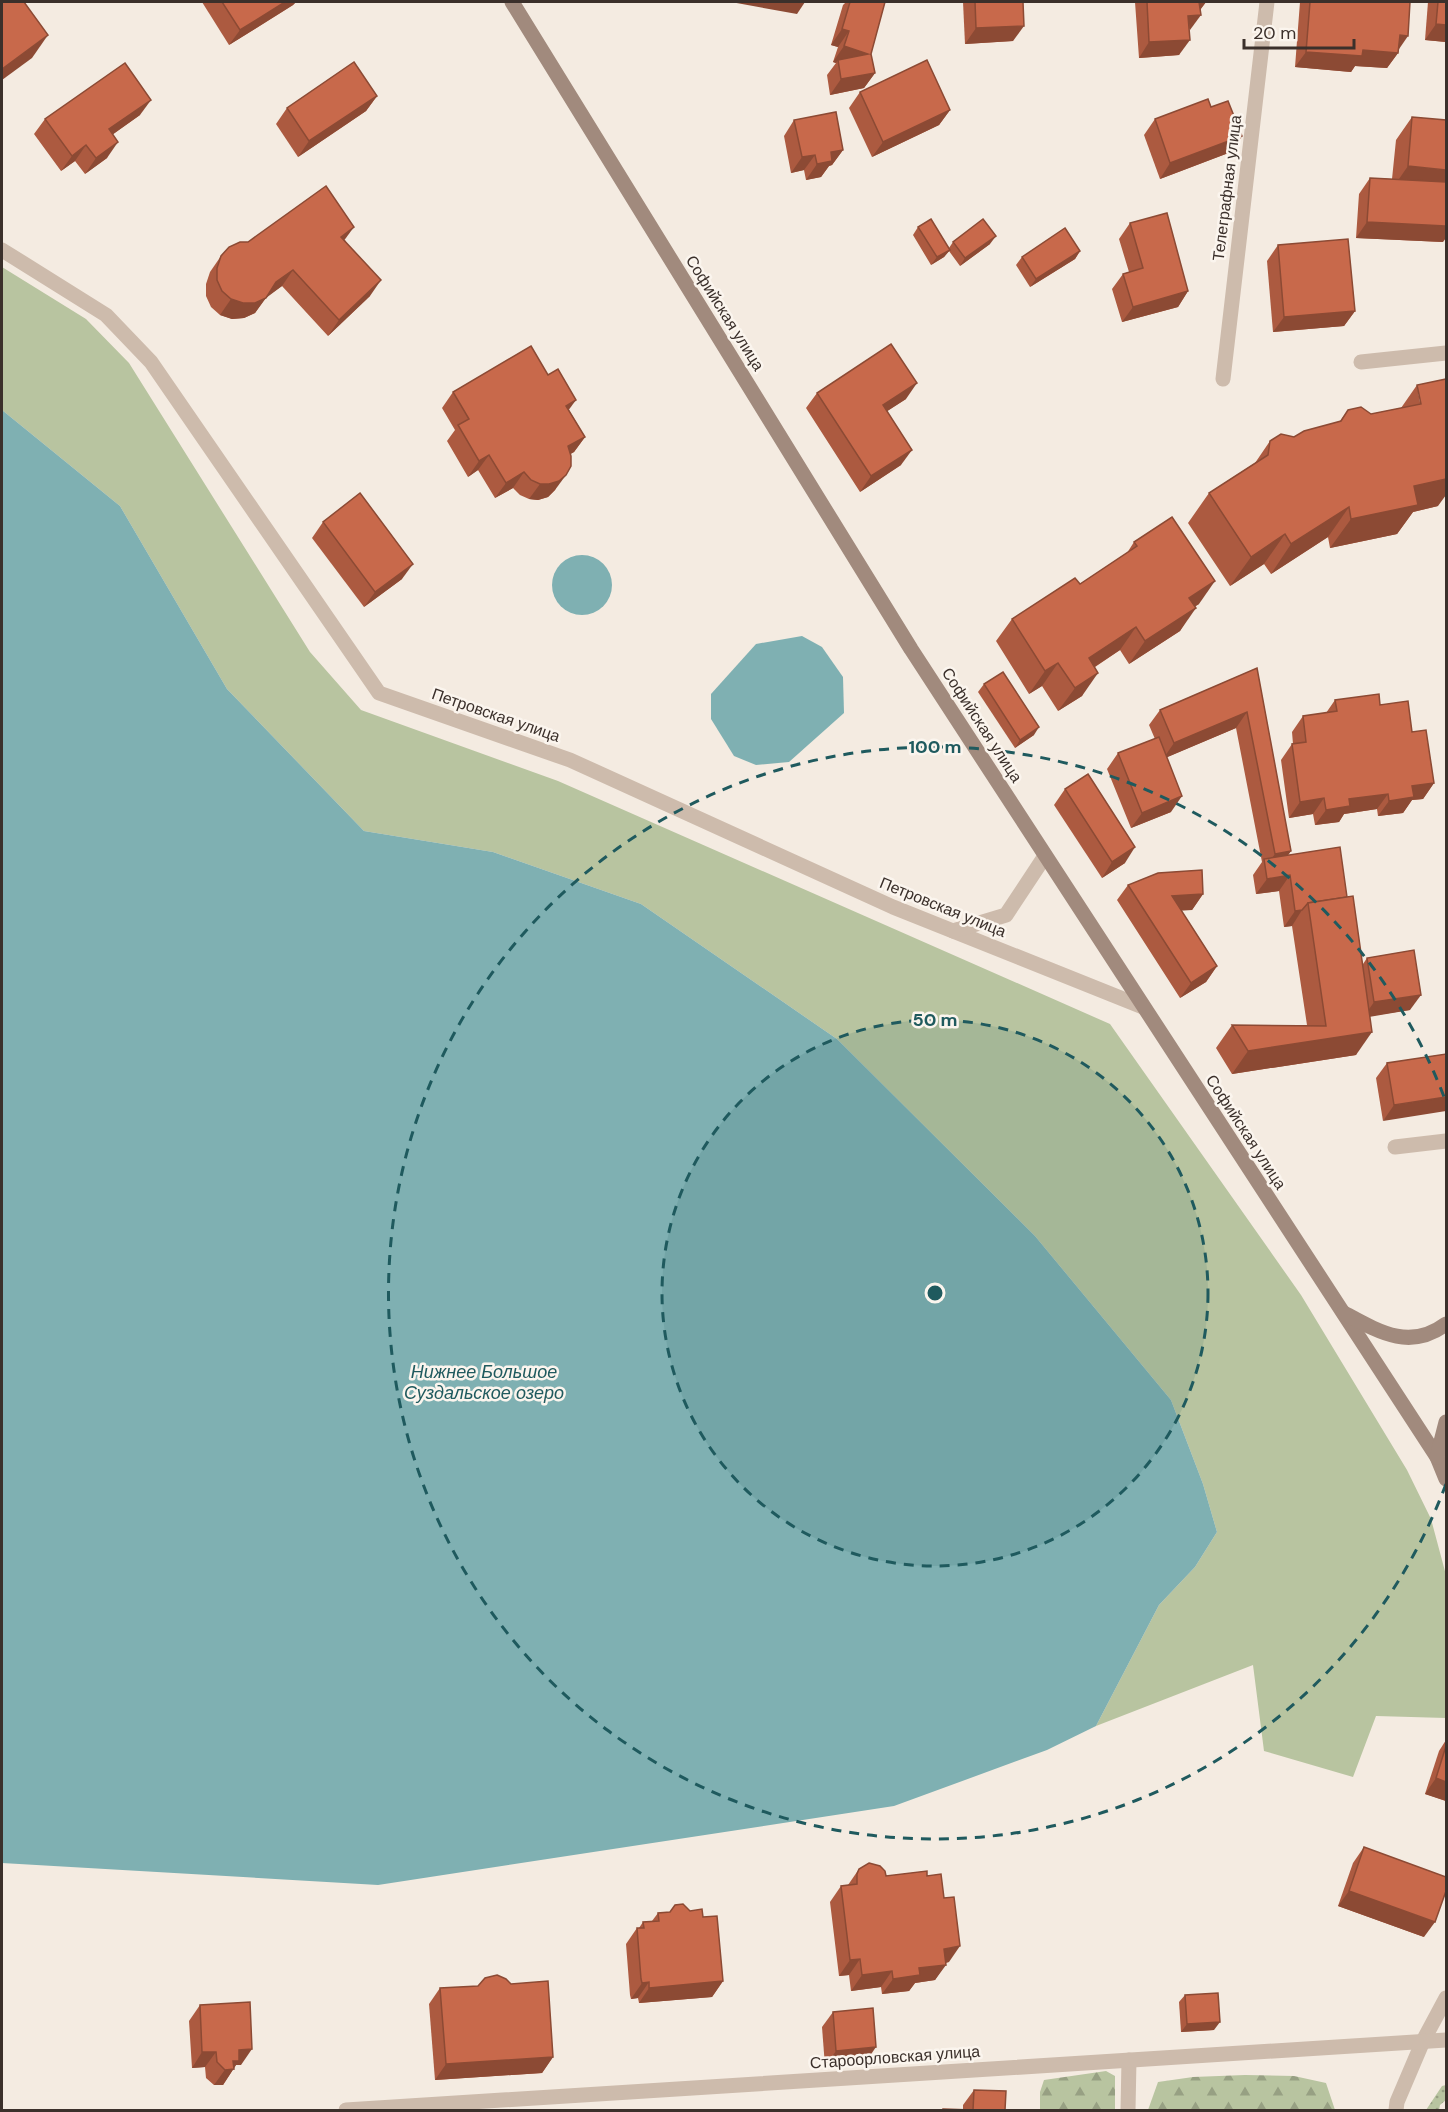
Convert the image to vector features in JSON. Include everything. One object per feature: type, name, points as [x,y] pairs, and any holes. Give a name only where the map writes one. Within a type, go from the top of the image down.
[{"type":"street","name":"Софийская улица","points":[[512,2],[911,649],[1437,1457],[1446,1479]]},
{"type":"street","name":"Телеграфная улица","points":[[1223,379],[1267,2]]},
{"type":"street","name":"Петровская улица","points":[[2,250],[106,315],[151,362],[379,693],[570,760],[893,907],[1143,1008]]},
{"type":"street","points":[[1361,362],[1446,353]]},
{"type":"street","points":[[953,931],[1006,915],[1045,856]]},
{"type":"street","points":[[1395,1147],[1446,1141]]},
{"type":"street","points":[[1342,1311],[1375,1330],[1404,1339],[1434,1334],[1446,1324]]},
{"type":"street","points":[[1437,1457],[1446,1422]]},
{"type":"street","points":[[1395,2108],[1446,1998]]},
{"type":"street","name":"Староорловская улица","points":[[346,2110],[1446,2040]]},
{"type":"street","points":[[1128,2110],[1129,2060]]},
{"type":"green space","points":[[2,267],[86,319],[129,363],[310,652],[361,710],[558,781],[1110,1024],[1301,1295],[1407,1470],[1431,1519],[1446,1575],[1446,1718],[1376,1716],[1353,1777],[1264,1751],[1253,1665],[1096,1726],[1159,1605],[1195,1567],[1217,1532],[1203,1484],[1171,1400],[1035,1236],[837,1039],[641,904],[493,852],[364,831],[227,689],[120,506],[2,410]]},
{"type":"green space","points":[[1106,2071],[1115,2076],[1115,2110],[1040,2110],[1040,2092],[1044,2080]]},
{"type":"green space","points":[[1294,2076],[1326,2083],[1335,2110],[1148,2110],[1158,2082],[1193,2077]]},
{"type":"green space","points":[[1446,2085],[1446,2100],[1440,2105],[1439,2110],[1426,2110],[1442,2086]]},
{"type":"water","name":"Нижнее Большое Суздальское озеро","points":[[2,410],[120,506],[227,689],[364,831],[493,852],[641,904],[837,1039],[1035,1236],[1171,1400],[1203,1484],[1217,1532],[1195,1567],[1159,1605],[1096,1726],[1047,1750],[894,1806],[378,1885],[2,1863]]},
{"type":"water","points":[[576,555],[588,555],[599,560],[607,568],[612,585],[610,597],[599,610],[588,615],[576,615],[565,610],[557,602],[552,591],[552,579],[557,568],[565,560]]},
{"type":"water","points":[[802,636],[822,647],[843,677],[844,713],[789,762],[756,765],[734,756],[711,719],[711,694],[756,644]]},
{"type":"building","points":[[2,2],[24,2],[48,35],[2,69]]},
{"type":"building","points":[[222,2],[285,2],[240,30]]},
{"type":"building","points":[[850,2],[885,2],[871,54],[875,73],[841,79],[838,60],[868,54],[844,46],[849,31],[842,29]]},
{"type":"building","points":[[975,2],[1023,2],[1024,26],[976,28]]},
{"type":"building","points":[[1147,2],[1199,2],[1201,15],[1188,16],[1190,40],[1149,42]]},
{"type":"building","points":[[1310,2],[1410,2],[1408,36],[1400,35],[1398,53],[1363,50],[1362,56],[1306,52]]},
{"type":"building","points":[[1438,2],[1446,2],[1446,25],[1436,24]]},
{"type":"building","points":[[927,60],[950,110],[883,142],[860,92]]},
{"type":"building","points":[[354,62],[377,96],[309,141],[287,108]]},
{"type":"building","points":[[125,63],[151,100],[109,129],[118,142],[96,158],[86,145],[72,156],[45,119]]},
{"type":"building","points":[[1208,99],[1211,107],[1228,101],[1242,136],[1170,163],[1155,119]]},
{"type":"building","points":[[836,112],[843,150],[831,152],[832,161],[817,164],[815,155],[802,157],[794,120]]},
{"type":"building","points":[[1412,117],[1446,120],[1446,170],[1408,166]]},
{"type":"building","points":[[1370,178],[1446,182],[1446,226],[1367,222]]},
{"type":"building","points":[[326,186],[354,227],[341,237],[381,280],[339,320],[293,270],[276,282],[266,298],[255,303],[243,303],[231,299],[222,291],[217,280],[217,268],[221,256],[229,247],[240,242],[248,242]]},
{"type":"building","points":[[1167,213],[1188,291],[1133,307],[1123,274],[1143,268],[1130,223]]},
{"type":"building","points":[[931,219],[950,250],[937,257],[918,227]]},
{"type":"building","points":[[983,219],[996,236],[965,258],[953,242]]},
{"type":"building","points":[[1065,228],[1080,251],[1036,279],[1022,257]]},
{"type":"building","points":[[1348,239],[1355,311],[1284,317],[1278,245]]},
{"type":"building","points":[[891,344],[917,383],[883,405],[912,450],[871,476],[817,393]]},
{"type":"building","points":[[531,346],[548,375],[558,369],[576,400],[566,406],[585,437],[568,446],[571,466],[559,481],[540,484],[531,480],[524,472],[506,483],[489,455],[479,461],[458,425],[469,419],[453,392]]},
{"type":"building","points":[[1446,379],[1446,479],[1414,486],[1418,505],[1351,519],[1349,507],[1291,544],[1285,534],[1251,557],[1209,493],[1268,455],[1270,441],[1281,434],[1294,437],[1304,431],[1341,421],[1348,410],[1361,407],[1371,414],[1421,404],[1417,385]]},
{"type":"building","points":[[360,493],[413,564],[375,592],[323,522]]},
{"type":"building","points":[[1172,517],[1215,581],[1189,598],[1196,608],[1145,641],[1136,627],[1089,658],[1098,673],[1075,688],[1058,663],[1045,671],[1012,619],[1075,578],[1080,584],[1137,546],[1134,542]]},
{"type":"building","points":[[1257,668],[1291,851],[1275,854],[1247,712],[1174,743],[1160,710]]},
{"type":"building","points":[[1003,672],[1039,727],[1020,740],[984,684]]},
{"type":"building","points":[[1379,694],[1380,705],[1408,701],[1412,732],[1426,730],[1434,783],[1412,786],[1414,797],[1389,801],[1388,794],[1349,799],[1350,806],[1326,810],[1324,798],[1300,802],[1292,744],[1306,742],[1303,716],[1337,711],[1335,700]]},
{"type":"building","points":[[1159,737],[1182,796],[1142,813],[1118,753]]},
{"type":"building","points":[[1088,774],[1135,847],[1112,862],[1065,789]]},
{"type":"building","points":[[1340,847],[1347,897],[1308,903],[1302,910],[1295,911],[1290,875],[1267,879],[1264,859]]},
{"type":"building","points":[[1202,870],[1203,894],[1172,896],[1217,966],[1191,983],[1128,885],[1158,873]]},
{"type":"building","points":[[1353,896],[1372,1032],[1248,1051],[1232,1025],[1326,1026],[1308,903]]},
{"type":"building","points":[[1414,950],[1421,995],[1374,1002],[1367,958]]},
{"type":"building","points":[[1446,1054],[1446,1097],[1394,1105],[1387,1063]]},
{"type":"building","points":[[1446,1746],[1446,1782],[1436,1778]]},
{"type":"building","points":[[1364,1847],[1446,1877],[1446,1891],[1435,1922],[1349,1891]]},
{"type":"building","points":[[869,1863],[880,1866],[886,1876],[927,1871],[927,1876],[941,1874],[944,1898],[954,1897],[960,1946],[944,1949],[946,1965],[919,1968],[920,1975],[893,1979],[892,1971],[862,1975],[860,1959],[850,1960],[841,1886],[857,1884],[859,1869]]},
{"type":"building","points":[[683,1904],[690,1911],[702,1909],[703,1917],[717,1916],[723,1981],[649,1988],[649,1982],[642,1983],[641,1979],[637,1928],[644,1928],[643,1922],[659,1921],[658,1913],[670,1912],[675,1905]]},
{"type":"building","points":[[497,1975],[511,1984],[548,1981],[553,2057],[446,2064],[440,1988],[478,1986],[485,1978]]},
{"type":"building","points":[[1218,1993],[1220,2022],[1187,2024],[1185,1995]]},
{"type":"building","points":[[250,2002],[252,2049],[239,2050],[239,2061],[233,2061],[234,2069],[225,2070],[217,2062],[216,2052],[202,2052],[200,2005]]},
{"type":"building","points":[[873,2008],[876,2047],[836,2051],[833,2012]]},
{"type":"building","points":[[974,2090],[1006,2091],[1005,2110],[973,2110]]}]
